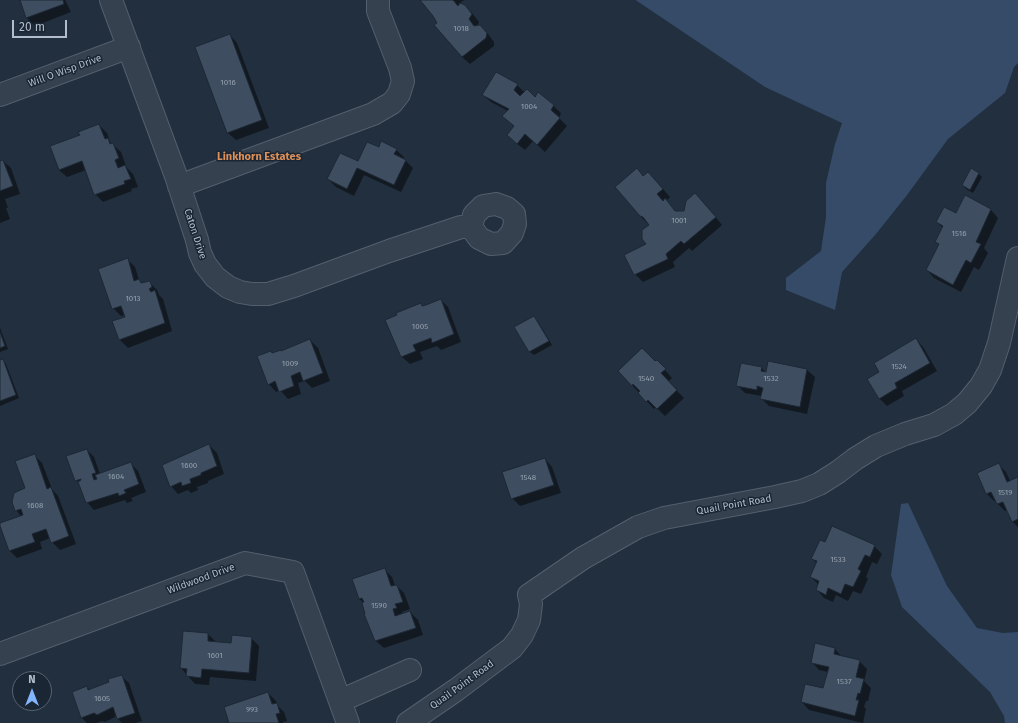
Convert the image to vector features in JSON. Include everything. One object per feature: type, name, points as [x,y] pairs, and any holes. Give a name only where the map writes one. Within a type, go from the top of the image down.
[{"type":"street","name":"Caton Drive","points":[[111,0],[179,186],[200,253],[205,264],[215,277],[228,287],[240,292],[268,294],[294,286],[396,248],[461,227],[471,227]]},
{"type":"street","points":[[179,186],[373,114],[392,103],[399,94],[403,81],[400,68],[378,11],[378,0]]},
{"type":"street","name":"Will O Wisp Drive","points":[[0,95],[129,47]]},
{"type":"street","name":"Quail Point Road","points":[[408,723],[456,690],[512,648],[522,635],[529,620],[531,604],[529,594],[590,554],[638,527],[664,518],[802,491],[819,484],[876,446],[904,434],[934,425],[954,414],[967,403],[981,386],[990,370],[999,343],[1018,258]]},
{"type":"street","name":"Wildwood Drive","points":[[0,654],[245,563],[293,572],[340,701]]},
{"type":"street","points":[[348,723],[340,701],[410,670]]},
{"type":"water","points":[[636,0],[1018,0],[1018,63],[1014,67],[1005,93],[948,139],[876,234],[842,272],[835,310],[786,290],[786,278],[821,251],[826,217],[826,183],[835,144],[842,123],[765,87]]},
{"type":"water","points":[[908,503],[947,586],[977,628],[1003,633],[1018,632],[1018,723],[1005,723],[1004,716],[990,692],[902,607],[891,575],[901,504]]},
{"type":"building","points":[[20,0],[63,0],[64,4],[26,18]]},
{"type":"building","points":[[420,0],[453,0],[458,6],[460,3],[465,5],[472,14],[469,19],[474,26],[480,25],[487,33],[486,38],[462,57],[434,25],[437,23]]},
{"type":"building","points":[[230,34],[262,120],[227,133],[195,47]]},
{"type":"building","points":[[496,72],[518,84],[514,90],[520,96],[527,89],[535,97],[538,92],[554,105],[551,110],[560,118],[537,145],[525,134],[517,144],[507,135],[514,126],[502,116],[509,109],[482,95]]},
{"type":"building","points":[[99,124],[105,139],[108,138],[110,144],[113,143],[119,158],[115,160],[118,168],[125,165],[131,179],[124,181],[125,184],[94,195],[82,161],[59,170],[50,146],[80,135],[78,132]]},
{"type":"building","points":[[381,141],[397,149],[394,154],[406,160],[394,185],[357,168],[347,189],[327,179],[340,153],[358,161],[367,142],[379,147]]},
{"type":"building","points":[[3,160],[13,186],[0,191],[0,161]]},
{"type":"building","points":[[637,168],[643,176],[648,172],[663,189],[657,194],[663,201],[665,198],[675,211],[684,211],[686,201],[695,193],[716,217],[684,244],[681,241],[666,254],[668,259],[634,275],[624,255],[646,244],[642,239],[642,230],[649,225],[615,187]]},
{"type":"building","points":[[971,168],[979,173],[970,190],[962,185]]},
{"type":"building","points":[[965,195],[991,209],[976,242],[981,244],[971,263],[966,260],[953,285],[926,270],[939,244],[935,242],[943,226],[936,222],[944,207],[956,213]]},
{"type":"building","points":[[128,258],[134,281],[139,279],[141,283],[150,281],[152,287],[149,289],[151,292],[155,290],[165,323],[119,340],[112,321],[125,317],[121,306],[112,309],[98,269]]},
{"type":"building","points":[[441,299],[454,334],[432,343],[431,338],[413,345],[416,351],[401,357],[385,320],[397,315],[396,313],[421,303],[422,306]]},
{"type":"building","points":[[534,316],[549,341],[529,352],[514,327]]},
{"type":"building","points":[[0,332],[5,346],[0,348]]},
{"type":"building","points":[[916,338],[930,363],[895,383],[897,388],[879,399],[867,379],[879,372],[874,363]]},
{"type":"building","points":[[310,339],[323,373],[303,381],[300,372],[291,376],[294,386],[279,392],[275,381],[268,385],[257,356],[271,351],[272,353],[281,351]]},
{"type":"building","points":[[642,348],[655,361],[657,360],[666,369],[661,373],[677,390],[657,409],[648,400],[646,402],[638,393],[640,391],[633,384],[632,386],[618,371]]},
{"type":"building","points":[[3,359],[16,395],[0,401],[0,360]]},
{"type":"building","points":[[768,361],[807,369],[800,407],[760,399],[763,388],[757,386],[757,390],[736,386],[741,363],[762,367],[761,371],[766,372]]},
{"type":"building","points":[[209,444],[217,466],[190,479],[191,483],[182,486],[181,482],[170,487],[162,465]]},
{"type":"building","points":[[87,449],[96,473],[92,474],[94,480],[97,479],[95,475],[131,462],[139,484],[124,490],[126,493],[119,496],[118,493],[86,503],[78,482],[81,479],[75,481],[66,456]]},
{"type":"building","points":[[35,454],[47,489],[51,487],[69,536],[51,543],[46,529],[32,534],[35,542],[9,551],[0,523],[23,515],[21,509],[15,511],[12,502],[14,493],[25,488],[15,461]]},
{"type":"building","points":[[545,458],[554,485],[511,499],[502,472]]},
{"type":"building","points":[[999,463],[1007,482],[1018,477],[1018,519],[1012,522],[1003,502],[997,504],[991,492],[986,494],[977,473]]},
{"type":"building","points":[[832,526],[875,545],[870,557],[865,555],[858,569],[861,571],[853,587],[845,584],[841,594],[828,588],[826,595],[816,590],[819,581],[810,577],[817,561],[811,559],[820,540],[825,542]]},
{"type":"building","points":[[385,568],[391,586],[397,585],[403,602],[395,604],[397,608],[393,609],[395,616],[410,611],[416,628],[375,641],[364,614],[362,603],[364,602],[362,598],[359,599],[352,579]]},
{"type":"building","points":[[183,631],[208,633],[208,641],[231,643],[232,635],[252,637],[249,673],[202,669],[201,678],[186,676],[187,669],[180,668]]},
{"type":"building","points":[[815,643],[835,648],[834,654],[860,660],[856,677],[864,679],[860,694],[858,693],[856,700],[859,700],[855,716],[801,702],[805,684],[823,688],[829,667],[811,663]]},
{"type":"building","points":[[122,675],[135,713],[117,719],[113,707],[97,715],[94,713],[81,718],[72,692],[87,686],[88,690],[109,682],[108,679]]},
{"type":"building","points":[[268,692],[272,704],[277,703],[280,713],[276,714],[279,723],[229,723],[224,707]]},
{"type":"district","name":"Linkhorn Estates","points":[[259,157]]}]
